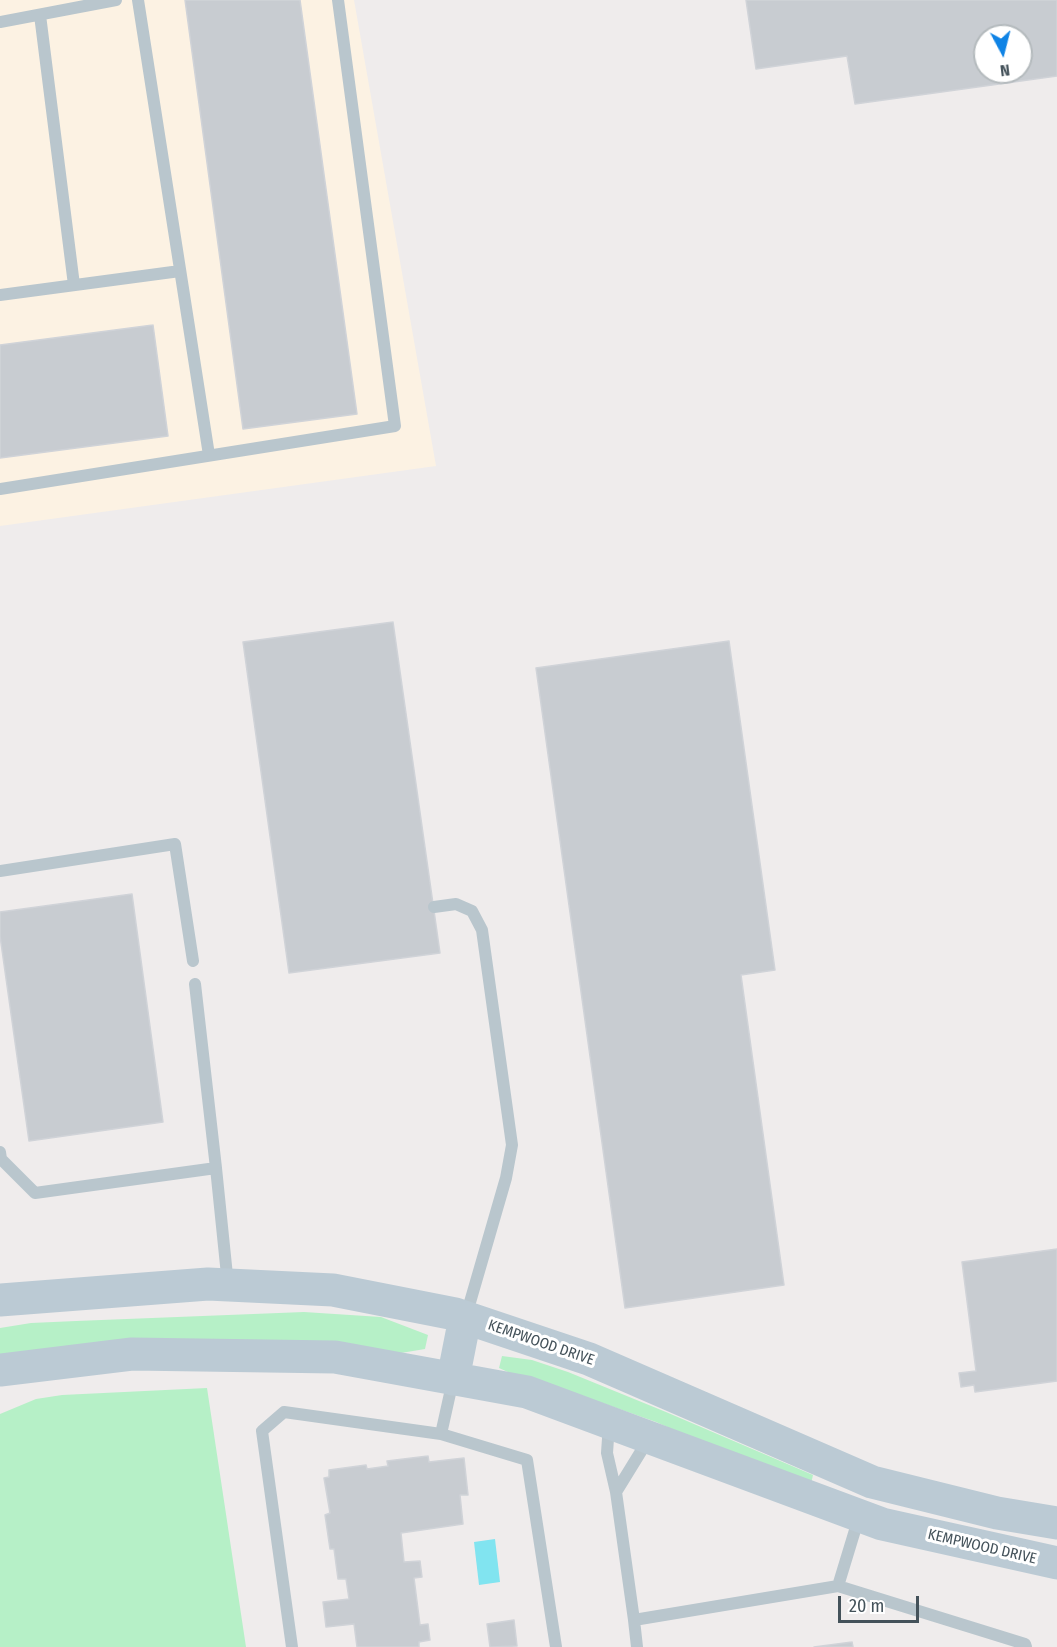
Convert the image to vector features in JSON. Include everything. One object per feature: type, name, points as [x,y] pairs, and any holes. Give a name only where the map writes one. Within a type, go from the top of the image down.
[{"type":"main road","name":"KEMPWOOD DRIVE","points":[[9,1295],[208,1284],[333,1290],[465,1318],[589,1359],[872,1482],[996,1514],[1057,1523]]},
{"type":"main road","points":[[453,1378],[465,1318]]},
{"type":"main road","name":"KEMPWOOD DRIVE","points":[[0,1370],[132,1354],[335,1357],[453,1378],[527,1392],[882,1524],[1057,1563]]},
{"type":"main road","points":[[0,1384],[36,1365]]},
{"type":"lane","points":[[0,22],[116,0]]},
{"type":"lane","points":[[138,0],[209,455]]},
{"type":"lane","points":[[0,489],[394,426],[338,0]]},
{"type":"lane","points":[[40,15],[74,285]]},
{"type":"lane","points":[[0,295],[180,271]]},
{"type":"lane","points":[[0,871],[175,844],[193,961]]},
{"type":"lane","points":[[434,907],[456,904],[472,911],[482,930],[512,1145],[506,1178],[465,1318]]},
{"type":"lane","points":[[195,984],[228,1285]]},
{"type":"lane","points":[[0,1152],[1,1159],[35,1193],[216,1168]]},
{"type":"lane","points":[[441,1434],[453,1378]]},
{"type":"lane","points":[[292,1647],[262,1431],[284,1412],[441,1434],[527,1460],[556,1647]]},
{"type":"lane","points":[[609,1422],[607,1453],[616,1492],[637,1647]]},
{"type":"lane","points":[[616,1492],[650,1437]]},
{"type":"lane","points":[[838,1586],[860,1516]]},
{"type":"lane","points":[[634,1620],[838,1586],[1025,1644],[1026,1647]]},
{"type":"shaded area","points":[[0,0],[354,0],[436,466],[0,526]]},
{"type":"green space","points":[[304,1312],[381,1317],[428,1335],[425,1349],[401,1353],[0,1356],[0,1328],[31,1323]]},
{"type":"green space","points":[[502,1356],[532,1360],[568,1372],[666,1412],[813,1475],[811,1484],[734,1457],[656,1422],[588,1398],[532,1383],[499,1368]]},
{"type":"green space","points":[[207,1388],[246,1647],[0,1647],[0,1414],[36,1399],[62,1395]]},
{"type":"water","points":[[495,1539],[500,1582],[479,1585],[474,1542]]},
{"type":"building","points":[[185,0],[300,0],[357,414],[243,429]]},
{"type":"building","points":[[746,0],[1057,0],[1057,76],[1033,79],[1033,24],[973,24],[973,84],[999,84],[855,104],[847,56],[756,69]]},
{"type":"building","points":[[153,325],[168,436],[0,458],[0,345]]},
{"type":"building","points":[[393,622],[440,953],[289,973],[243,642]]},
{"type":"building","points":[[729,641],[775,970],[741,975],[784,1285],[625,1308],[536,668]]},
{"type":"building","points":[[132,894],[163,1122],[29,1141],[0,936],[0,912]]},
{"type":"building","points":[[1057,1249],[1057,1381],[975,1392],[974,1385],[961,1387],[959,1373],[976,1371],[962,1262]]},
{"type":"building","points":[[428,1456],[429,1462],[464,1458],[468,1495],[460,1495],[463,1524],[401,1533],[404,1562],[420,1561],[422,1577],[414,1578],[420,1625],[428,1624],[430,1640],[419,1642],[419,1647],[357,1647],[354,1624],[326,1627],[323,1602],[349,1599],[346,1579],[338,1579],[334,1549],[330,1549],[325,1515],[330,1513],[324,1478],[329,1477],[329,1470],[366,1465],[367,1469],[388,1466],[387,1461]]},
{"type":"building","points":[[514,1620],[517,1646],[490,1647],[487,1624]]},
{"type":"building","points":[[852,1642],[853,1647],[814,1647]]}]
